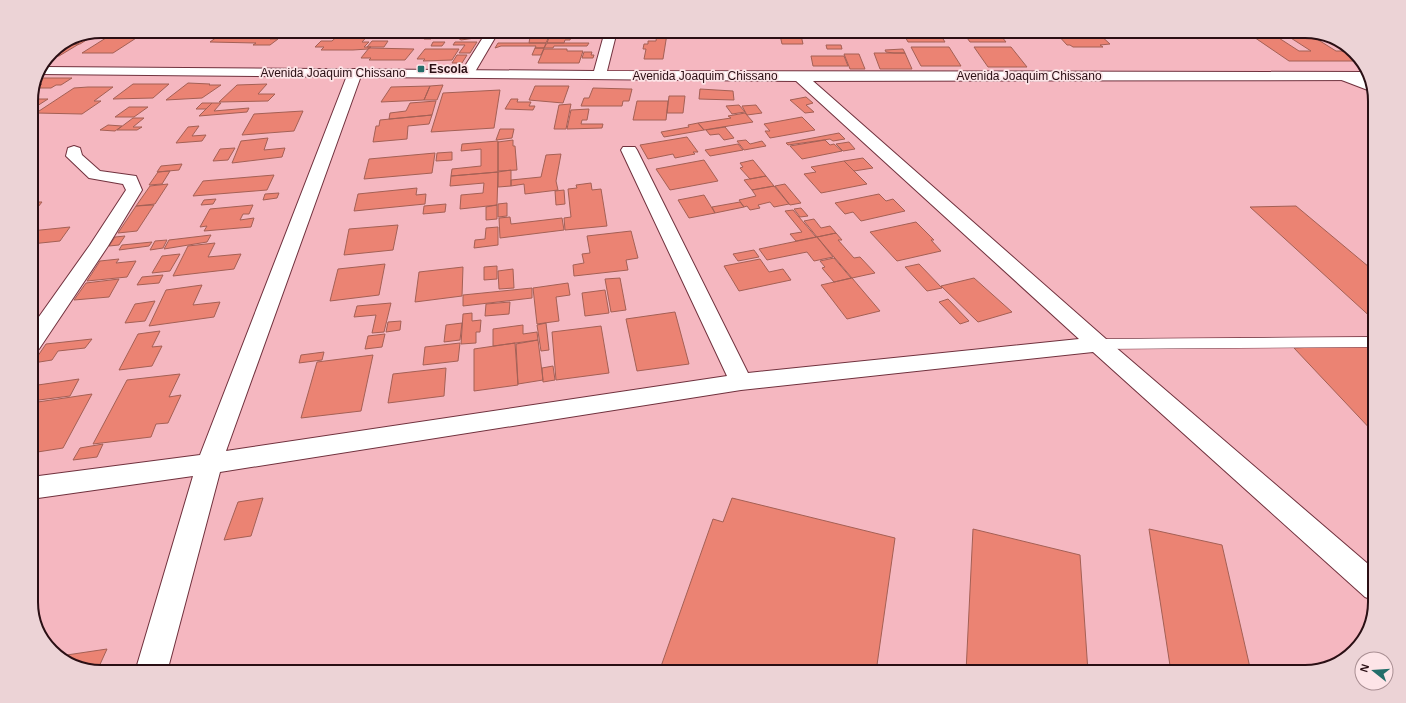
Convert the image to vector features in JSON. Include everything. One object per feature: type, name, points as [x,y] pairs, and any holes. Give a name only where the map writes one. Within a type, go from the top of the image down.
[{"type":"street","points":[[467,74],[489,38]]},
{"type":"street","points":[[600,75],[610,38]]},
{"type":"street","name":"Avenida Joaquim Chissano","points":[[45,71],[800,76],[1363,76]]},
{"type":"street","points":[[153,665],[209,464],[355,73]]},
{"type":"street","points":[[800,76],[1098,344],[1368,582]]},
{"type":"street","points":[[1344,76],[1366,86]]},
{"type":"street","points":[[629,150],[741,382]]},
{"type":"street","points":[[38,334],[99,246],[134,190],[130,180],[95,175],[74,156],[74,151]]},
{"type":"street","points":[[38,487],[209,464],[741,382],[1098,344]]},
{"type":"lane","points":[[1098,344],[1368,342]]},
{"type":"building","points":[[106,38],[136,38],[113,53],[82,53]]},
{"type":"building","points":[[216,38],[278,39],[270,45],[253,45],[256,43],[210,42]]},
{"type":"building","points":[[335,38],[366,38],[362,42],[369,42],[364,47],[371,47],[368,49],[353,50],[321,50],[324,47],[315,47],[321,41],[332,41]]},
{"type":"building","points":[[458,38],[475,38],[461,40]]},
{"type":"building","points":[[530,38],[548,38],[546,43],[529,43]]},
{"type":"building","points":[[549,38],[571,38],[570,40],[565,40],[564,43],[547,43]]},
{"type":"building","points":[[656,38],[666,38],[663,59],[644,59],[646,49],[643,49],[644,44],[648,44],[648,41],[656,41]]},
{"type":"building","points":[[781,38],[802,38],[803,44],[782,44]]},
{"type":"building","points":[[906,38],[942,38],[945,42],[908,42]]},
{"type":"building","points":[[967,38],[1003,38],[1006,42],[970,42]]},
{"type":"building","points":[[1061,38],[1103,38],[1110,44],[1100,45],[1103,47],[1073,47],[1067,45]]},
{"type":"building","points":[[1255,38],[1279,38],[1299,51],[1311,51],[1291,38],[1318,40],[1336,51],[1343,51],[1353,61],[1289,61]]},
{"type":"building","points":[[88,39],[80,44],[74,44]]},
{"type":"building","points":[[372,41],[388,41],[384,47],[367,47]]},
{"type":"building","points":[[433,42],[445,42],[442,46],[431,46]]},
{"type":"building","points":[[455,42],[477,42],[470,53],[459,53],[465,45],[453,45]]},
{"type":"building","points":[[498,43],[546,43],[544,48],[535,48],[536,46],[501,46],[495,48]]},
{"type":"building","points":[[547,43],[589,43],[587,46],[554,46],[553,48],[544,48]]},
{"type":"building","points":[[79,44],[57,56],[69,46]]},
{"type":"building","points":[[826,45],[841,45],[842,49],[827,49]]},
{"type":"building","points":[[911,47],[949,47],[961,66],[921,66]]},
{"type":"building","points":[[974,47],[1011,47],[1027,67],[988,67]]},
{"type":"building","points":[[369,48],[414,49],[405,60],[369,60],[371,58],[361,58]]},
{"type":"building","points":[[535,48],[544,48],[541,55],[532,55]]},
{"type":"building","points":[[425,49],[459,49],[452,60],[423,61],[425,59],[417,59]]},
{"type":"building","points":[[544,49],[583,51],[579,63],[538,63]]},
{"type":"building","points":[[903,49],[905,53],[886,52],[885,50]]},
{"type":"building","points":[[584,52],[592,52],[591,55],[594,55],[593,58],[582,58]]},
{"type":"building","points":[[874,53],[905,53],[912,69],[880,69]]},
{"type":"building","points":[[844,54],[859,54],[865,69],[850,69]]},
{"type":"building","points":[[457,55],[467,55],[462,63],[452,63]]},
{"type":"building","points":[[811,56],[844,56],[848,66],[813,66]]},
{"type":"building","points":[[42,78],[72,78],[61,85],[56,85],[51,88],[39,88],[42,84],[40,84]]},
{"type":"building","points":[[188,83],[221,85],[202,98],[166,100]]},
{"type":"building","points":[[133,84],[169,84],[153,98],[113,99]]},
{"type":"building","points":[[267,84],[258,94],[275,94],[268,101],[219,102],[237,85]]},
{"type":"building","points":[[443,85],[437,100],[424,100],[430,86]]},
{"type":"building","points":[[430,86],[424,100],[381,102],[391,87]]},
{"type":"building","points":[[535,86],[569,86],[563,103],[529,100]]},
{"type":"building","points":[[113,87],[94,101],[101,101],[82,114],[38,113],[38,112],[74,88]]},
{"type":"building","points":[[593,88],[632,89],[629,101],[623,101],[622,106],[581,106],[584,98],[589,98]]},
{"type":"building","points":[[700,89],[733,91],[734,100],[699,99]]},
{"type":"building","points":[[500,90],[494,128],[431,132],[443,93]]},
{"type":"building","points":[[669,96],[685,96],[683,113],[667,113]]},
{"type":"building","points":[[806,97],[813,103],[806,105],[814,112],[805,113],[790,100]]},
{"type":"building","points":[[38,99],[48,99],[38,105]]},
{"type":"building","points":[[511,99],[518,99],[517,102],[531,102],[529,106],[535,106],[533,110],[505,109]]},
{"type":"building","points":[[436,101],[432,115],[389,119],[390,113],[406,111],[410,103]]},
{"type":"building","points":[[637,101],[668,101],[666,120],[633,120]]},
{"type":"building","points":[[202,103],[212,103],[206,109],[196,109]]},
{"type":"building","points":[[212,103],[221,103],[214,111],[249,108],[247,112],[199,116]]},
{"type":"building","points":[[571,104],[566,129],[554,129],[559,105]]},
{"type":"building","points":[[739,105],[745,112],[732,114],[726,106]]},
{"type":"building","points":[[756,105],[762,113],[747,115],[742,106]]},
{"type":"building","points":[[129,107],[148,107],[134,117],[115,117]]},
{"type":"building","points":[[589,109],[587,120],[582,120],[581,124],[603,124],[602,128],[567,129],[571,110]]},
{"type":"building","points":[[303,111],[294,131],[242,135],[254,114]]},
{"type":"building","points":[[745,113],[753,122],[704,130],[698,123],[731,118],[728,116]]},
{"type":"building","points":[[432,115],[429,124],[408,126],[407,139],[373,142],[376,126],[379,126],[380,120]]},
{"type":"building","points":[[802,117],[815,130],[770,138],[765,131],[770,131],[764,124]]},
{"type":"building","points":[[133,118],[144,118],[133,127],[142,127],[137,130],[117,130]]},
{"type":"building","points":[[698,123],[704,130],[664,137],[661,132],[689,127],[688,125]]},
{"type":"building","points":[[108,125],[122,126],[115,131],[100,130]]},
{"type":"building","points":[[199,126],[192,136],[206,135],[202,141],[176,143],[188,127]]},
{"type":"building","points":[[725,127],[734,138],[724,140],[719,134],[710,135],[706,130]]},
{"type":"building","points":[[500,129],[514,129],[512,138],[496,140]]},
{"type":"building","points":[[839,133],[845,139],[833,141],[830,139],[788,145],[786,143]]},
{"type":"building","points":[[687,137],[698,152],[693,152],[695,154],[675,158],[673,154],[648,159],[640,145]]},
{"type":"building","points":[[268,138],[264,150],[285,148],[282,157],[232,163],[241,141]]},
{"type":"building","points":[[513,140],[517,170],[498,171],[498,142]]},
{"type":"building","points":[[746,140],[750,144],[762,141],[766,146],[744,150],[737,141]]},
{"type":"building","points":[[825,140],[830,145],[834,144],[842,151],[802,159],[790,146]]},
{"type":"building","points":[[498,141],[498,172],[451,176],[452,169],[481,166],[481,149],[461,151],[462,144]]},
{"type":"building","points":[[849,142],[855,149],[843,151],[836,144]]},
{"type":"building","points":[[738,144],[743,150],[710,156],[705,150]]},
{"type":"building","points":[[235,148],[228,160],[213,161],[220,149]]},
{"type":"building","points":[[452,152],[452,160],[436,161],[437,153]]},
{"type":"building","points":[[435,153],[432,173],[364,179],[369,159]]},
{"type":"building","points":[[561,154],[556,181],[558,190],[525,194],[524,184],[511,186],[511,180],[541,177],[546,155]]},
{"type":"building","points":[[863,158],[873,168],[854,171],[844,161]]},
{"type":"building","points":[[704,160],[718,181],[670,190],[656,169]]},
{"type":"building","points":[[753,160],[766,176],[750,179],[740,168],[743,167],[740,163]]},
{"type":"building","points":[[844,161],[867,184],[821,193],[804,174],[816,172],[811,167]]},
{"type":"building","points":[[182,164],[179,170],[157,172],[161,166]]},
{"type":"building","points":[[511,170],[511,186],[498,187],[498,172]]},
{"type":"building","points":[[170,171],[162,184],[149,185],[158,172]]},
{"type":"building","points":[[498,172],[497,205],[460,209],[461,195],[483,193],[484,183],[450,186],[451,176]]},
{"type":"building","points":[[274,175],[267,190],[193,196],[203,181]]},
{"type":"building","points":[[766,176],[774,186],[752,190],[744,180]]},
{"type":"building","points":[[591,183],[592,190],[601,189],[607,226],[565,230],[564,218],[571,217],[568,189],[577,188],[576,185]]},
{"type":"building","points":[[168,184],[155,204],[136,206],[150,186]]},
{"type":"building","points":[[785,184],[801,203],[790,205],[775,186]]},
{"type":"building","points":[[774,186],[789,204],[774,207],[770,202],[758,205],[760,208],[750,210],[747,206],[744,207],[739,200],[756,196],[752,190]]},
{"type":"building","points":[[417,188],[416,195],[426,194],[425,204],[354,211],[358,194]]},
{"type":"building","points":[[564,190],[565,204],[556,205],[555,191]]},
{"type":"building","points":[[279,193],[277,198],[263,200],[265,194]]},
{"type":"building","points":[[879,194],[886,201],[893,199],[905,211],[861,221],[853,212],[845,214],[835,203]]},
{"type":"building","points":[[704,195],[715,213],[689,218],[678,200]]},
{"type":"building","points":[[216,199],[213,204],[201,205],[204,200]]},
{"type":"building","points":[[740,202],[744,207],[715,213],[712,207]]},
{"type":"building","points":[[507,203],[507,216],[498,217],[498,204]]},
{"type":"building","points":[[446,204],[445,212],[423,214],[424,206]]},
{"type":"building","points":[[154,205],[137,231],[118,233],[136,206]]},
{"type":"building","points":[[253,205],[249,214],[243,214],[240,220],[254,218],[251,227],[204,231],[207,226],[200,227],[210,209]]},
{"type":"building","points":[[497,205],[497,219],[486,220],[486,207]]},
{"type":"building","points":[[1296,206],[1368,266],[1368,315],[1250,207]]},
{"type":"building","points":[[801,208],[808,216],[800,217],[794,209]]},
{"type":"building","points":[[793,210],[816,237],[796,241],[790,234],[802,232],[785,211]]},
{"type":"building","points":[[510,217],[511,224],[562,218],[564,230],[500,238],[499,218]]},
{"type":"building","points":[[814,219],[821,228],[830,226],[836,233],[817,237],[804,221]]},
{"type":"building","points":[[916,222],[934,240],[931,240],[941,251],[897,261],[870,232]]},
{"type":"building","points":[[398,225],[393,250],[344,255],[349,229]]},
{"type":"building","points":[[70,227],[60,241],[38,243],[38,230]]},
{"type":"building","points":[[498,227],[498,245],[474,248],[475,240],[485,239],[486,228]]},
{"type":"building","points":[[631,231],[638,258],[626,260],[628,270],[574,276],[573,265],[584,263],[582,254],[590,253],[587,236]]},
{"type":"building","points":[[836,233],[842,240],[838,240],[854,258],[860,257],[875,273],[852,278],[817,237]]},
{"type":"building","points":[[211,235],[207,242],[164,249],[169,240]]},
{"type":"building","points":[[125,236],[119,245],[109,246],[115,237]]},
{"type":"building","points":[[817,237],[833,257],[814,261],[807,252],[767,260],[759,249]]},
{"type":"building","points":[[167,240],[163,248],[150,250],[155,241]]},
{"type":"building","points":[[152,242],[149,246],[119,250],[122,245]]},
{"type":"building","points":[[215,243],[208,257],[241,254],[234,269],[173,276],[188,246]]},
{"type":"building","points":[[754,250],[759,257],[738,261],[733,254]]},
{"type":"building","points":[[180,254],[170,271],[152,273],[162,256]]},
{"type":"building","points":[[834,258],[851,278],[834,282],[822,268],[825,267],[820,261]]},
{"type":"building","points":[[119,259],[116,263],[136,261],[127,277],[87,281],[100,261]]},
{"type":"building","points":[[760,259],[769,272],[783,269],[791,280],[739,291],[724,266]]},
{"type":"building","points":[[385,264],[379,295],[330,301],[338,269]]},
{"type":"building","points":[[919,264],[942,288],[927,291],[905,267]]},
{"type":"building","points":[[497,266],[497,279],[484,280],[484,267]]},
{"type":"building","points":[[463,267],[462,296],[415,302],[419,272]]},
{"type":"building","points":[[513,269],[514,288],[499,289],[498,271]]},
{"type":"building","points":[[163,275],[159,283],[137,285],[142,277]]},
{"type":"building","points":[[620,278],[626,310],[611,312],[605,279]]},
{"type":"building","points":[[852,278],[880,311],[847,319],[821,285]]},
{"type":"building","points":[[974,278],[1012,312],[978,322],[941,286]]},
{"type":"building","points":[[119,279],[109,297],[74,300],[86,283]]},
{"type":"building","points":[[568,283],[570,295],[556,297],[559,321],[537,324],[533,288]]},
{"type":"building","points":[[202,285],[193,305],[220,302],[214,317],[149,326],[166,290]]},
{"type":"building","points":[[532,288],[532,298],[463,306],[463,295]]},
{"type":"building","points":[[605,290],[609,313],[585,316],[582,293]]},
{"type":"building","points":[[948,299],[969,321],[960,324],[939,302]]},
{"type":"building","points":[[155,301],[145,321],[125,323],[135,304]]},
{"type":"building","points":[[510,302],[509,314],[485,316],[486,304]]},
{"type":"building","points":[[391,303],[384,332],[372,333],[376,315],[354,317],[357,306]]},
{"type":"building","points":[[675,312],[689,364],[637,371],[626,319]]},
{"type":"building","points":[[472,313],[472,321],[481,320],[480,332],[476,332],[476,343],[461,344],[463,314]]},
{"type":"building","points":[[401,321],[400,330],[386,332],[388,322]]},
{"type":"building","points":[[462,323],[460,340],[444,342],[446,325]]},
{"type":"building","points":[[546,323],[549,350],[541,351],[537,325]]},
{"type":"building","points":[[523,325],[523,334],[537,332],[538,340],[493,346],[493,329]]},
{"type":"building","points":[[601,326],[609,373],[556,380],[552,332]]},
{"type":"building","points":[[160,331],[152,347],[162,346],[152,366],[119,370],[138,334]]},
{"type":"building","points":[[385,334],[382,347],[365,349],[368,336]]},
{"type":"building","points":[[92,339],[85,348],[58,351],[52,360],[38,362],[38,356],[46,344]]},
{"type":"building","points":[[538,340],[543,380],[518,384],[516,344]]},
{"type":"building","points":[[460,343],[458,361],[423,365],[425,347]]},
{"type":"building","points":[[515,343],[518,385],[474,391],[474,349]]},
{"type":"building","points":[[1368,344],[1368,427],[1294,348]]},
{"type":"building","points":[[324,352],[322,360],[299,363],[301,355]]},
{"type":"building","points":[[373,355],[361,411],[301,418],[317,362]]},
{"type":"building","points":[[553,366],[555,380],[543,382],[542,368]]},
{"type":"building","points":[[446,368],[444,396],[388,403],[393,374]]},
{"type":"building","points":[[180,374],[169,397],[181,395],[168,423],[156,424],[151,437],[93,444],[127,380]]},
{"type":"building","points":[[79,379],[70,396],[38,400],[38,385]]},
{"type":"building","points":[[92,394],[63,448],[38,452],[38,402]]},
{"type":"building","points":[[103,444],[97,457],[73,460],[80,448]]},
{"type":"building","points":[[263,498],[251,536],[224,540],[238,502]]},
{"type":"building","points":[[732,498],[895,538],[877,665],[661,665],[713,519],[723,522]]},
{"type":"building","points":[[973,529],[1080,555],[1088,665],[966,665]]},
{"type":"building","points":[[1149,529],[1222,545],[1249,665],[1170,665]]},
{"type":"building","points":[[107,649],[100,665],[84,663],[67,655]]},
{"type":"place","name":"Escola","points":[[421,69]]}]
